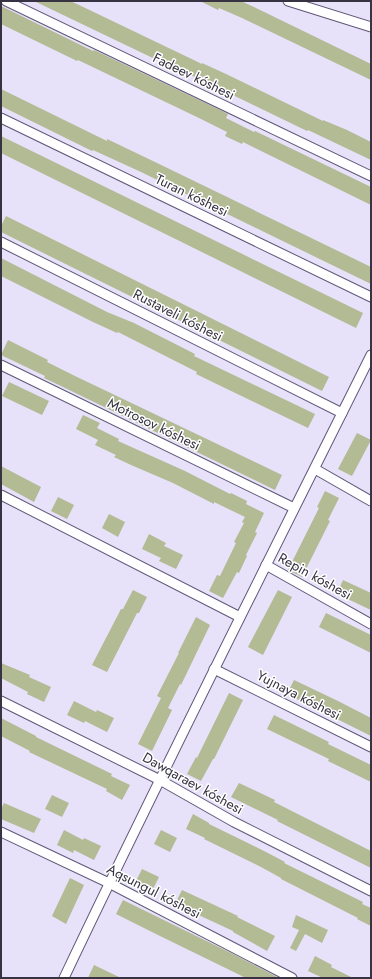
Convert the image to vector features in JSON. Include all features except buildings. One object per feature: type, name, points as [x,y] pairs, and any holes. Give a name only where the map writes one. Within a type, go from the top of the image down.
[{"type":"street","name":"Fadeev kóshesi","points":[[6,1],[371,176]]},
{"type":"street","points":[[288,1],[371,27]]},
{"type":"street","name":"Turan kóshesi","points":[[1,118],[371,297]]},
{"type":"street","name":"Rustaveli kóshesi","points":[[1,242],[342,413]]},
{"type":"street","points":[[64,978],[109,883],[294,508],[342,413],[367,371],[371,355]]},
{"type":"street","name":"Motrosov kóshesi","points":[[1,365],[294,508]]},
{"type":"street","points":[[315,469],[371,502]]},
{"type":"street","points":[[1,495],[240,618]]},
{"type":"street","name":"Repin kóshesi","points":[[266,565],[371,624]]},
{"type":"street","name":"Yujnaya kóshesi","points":[[214,669],[371,747]]},
{"type":"street","name":"Dawqaraev kóshesi","points":[[1,701],[160,780],[234,822],[371,891]]},
{"type":"street","name":"Aqsungul kóshesi","points":[[1,832],[109,883],[292,978]]}]
